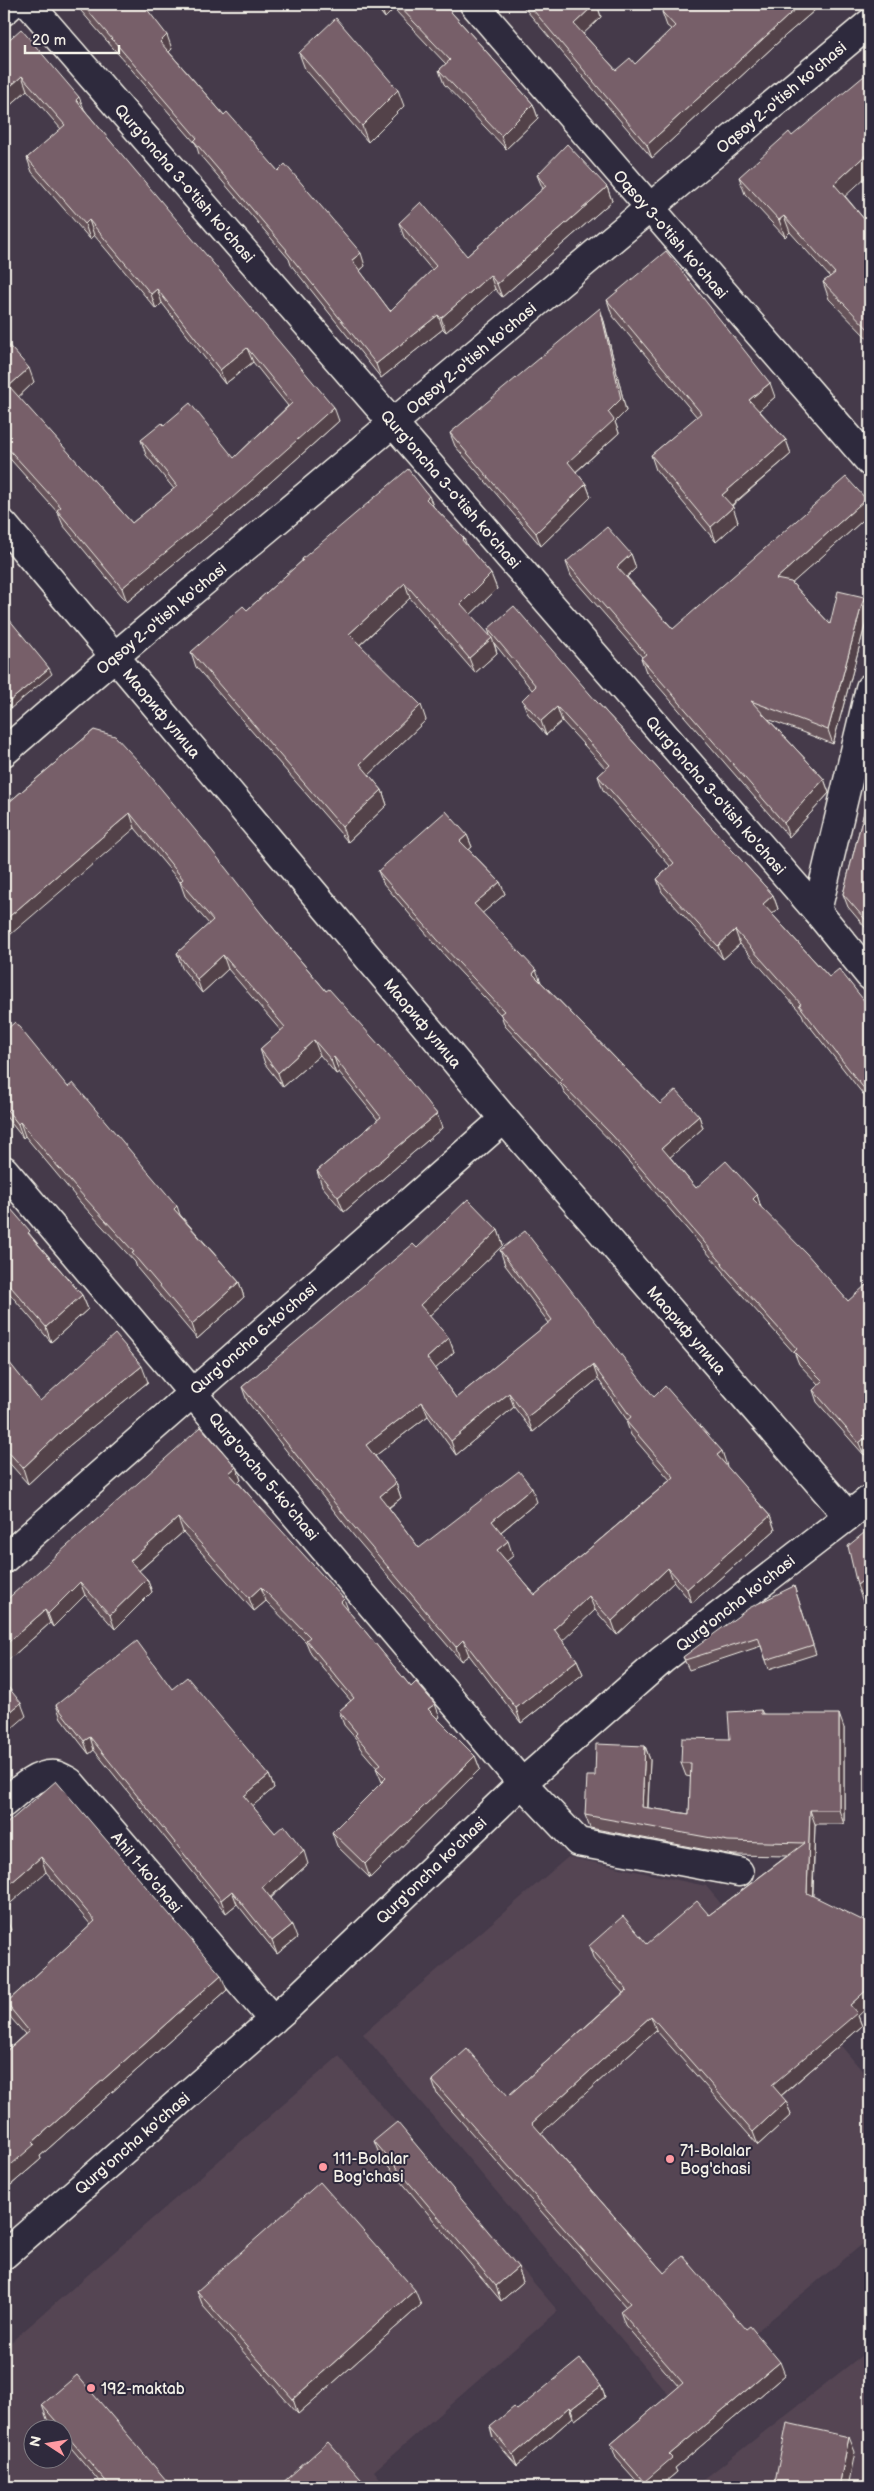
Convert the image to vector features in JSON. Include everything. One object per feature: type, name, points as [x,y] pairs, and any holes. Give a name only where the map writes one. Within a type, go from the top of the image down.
[{"type":"street","points":[[4,10],[12,4]]},
{"type":"street","name":"Qurg'oncha 3-o'tish ko'chasi","points":[[29,4],[817,911],[870,976]]},
{"type":"street","name":"Oqsoy 3-o'tish ko'chasi","points":[[474,4],[870,462]]},
{"type":"street","name":"Oqsoy 2-o'tish ko'chasi","points":[[4,752],[114,657],[870,22]]},
{"type":"street","name":"Маориф улица","points":[[4,525],[504,1119],[848,1516]]},
{"type":"street","points":[[817,911],[870,688]]},
{"type":"street","name":"Qurg'oncha 6-ko'chasi","points":[[4,1559],[504,1119]]},
{"type":"street","name":"Qurg'oncha 5-ko'chasi","points":[[4,1170],[193,1391],[522,1783],[578,1842],[739,1872]]},
{"type":"street","name":"Qurg'oncha ko'chasi","points":[[4,2255],[273,2020],[522,1783],[662,1660],[870,1499]]},
{"type":"street","name":"Ahil 1-ko'chasi","points":[[4,1803],[27,1784],[41,1777],[56,1775],[70,1782],[273,2020]]},
{"type":"shaded area","name":"71-Bolalar Bog'chasi","points":[[568,1857],[706,1886],[870,2080],[870,2238],[673,2400],[363,2034]]},
{"type":"shaded area","name":"111-Bolalar Bog'chasi","points":[[339,2056],[558,2311],[374,2471],[387,2487],[4,2487],[4,2348]]},
{"type":"shaded area","points":[[866,2352],[870,2353],[870,2487],[694,2487]]},
{"type":"building","points":[[82,4],[143,4],[167,35],[160,42],[224,115],[227,112],[278,171],[285,164],[361,253],[352,260],[390,311],[436,266],[399,223],[421,202],[467,256],[546,186],[537,175],[567,144],[607,187],[497,284],[490,275],[441,318],[438,315],[376,364],[287,250],[194,141],[197,138]]},
{"type":"building","points":[[397,4],[444,4],[533,104],[501,136],[439,70],[450,60]]},
{"type":"building","points":[[528,4],[595,4],[574,24],[616,70],[630,58],[635,64],[675,26],[662,12],[667,4],[801,4],[647,145]]},
{"type":"building","points":[[336,18],[398,90],[362,126],[299,53]]},
{"type":"building","points":[[21,29],[79,97],[76,100],[334,407],[231,499],[122,588],[57,510],[61,507],[4,444],[4,340],[29,368],[9,386],[132,523],[177,486],[141,440],[162,423],[164,425],[190,403],[234,458],[292,403],[247,348],[220,370],[157,289],[151,294],[89,220],[85,224],[27,158],[65,125],[22,76],[4,92],[4,44]]},
{"type":"building","points":[[870,71],[870,151],[834,184],[870,226],[870,331],[823,282],[835,273],[784,216],[779,220],[739,177],[789,132],[792,136]]},
{"type":"building","points":[[666,251],[770,383],[749,400],[786,440],[722,495],[733,507],[711,527],[651,455],[701,413],[607,300]]},
{"type":"building","points":[[600,308],[621,399],[608,412],[614,420],[568,462],[586,484],[536,533],[450,433]]},
{"type":"building","points":[[870,355],[870,373],[866,371]]},
{"type":"building","points":[[408,469],[429,496],[426,499],[464,538],[462,540],[491,574],[461,604],[492,638],[469,658],[405,583],[349,634],[421,705],[360,764],[382,790],[342,827],[191,652],[243,606],[247,610],[302,559]]},
{"type":"building","points":[[846,477],[866,499],[776,579],[791,582],[830,624],[838,591],[864,597],[828,730],[751,701],[824,779],[784,823],[641,658],[646,654],[566,562],[607,527],[631,554],[617,567],[673,629]]},
{"type":"building","points":[[514,606],[596,701],[773,895],[763,904],[829,977],[839,969],[870,1008],[870,1095],[799,1005],[801,1004],[735,930],[718,946],[657,879],[674,863],[598,776],[610,765],[557,707],[541,721],[522,700],[536,686],[488,629]]},
{"type":"building","points":[[4,613],[49,668],[4,706]]},
{"type":"building","points":[[94,730],[115,736],[139,762],[326,991],[329,989],[437,1114],[338,1197],[317,1171],[381,1117],[334,1057],[331,1060],[314,1040],[278,1073],[260,1049],[285,1027],[223,955],[197,979],[177,953],[213,920],[180,882],[183,879],[130,813],[4,921],[4,804],[7,801],[8,803]]},
{"type":"building","points":[[870,789],[870,925],[843,894]]},
{"type":"building","points":[[446,811],[467,835],[460,841],[500,882],[474,904],[536,970],[533,974],[660,1104],[676,1090],[699,1116],[662,1148],[696,1188],[726,1161],[757,1195],[753,1199],[807,1254],[848,1301],[866,1285],[870,1290],[870,1434],[859,1443],[813,1390],[823,1381],[794,1352],[797,1349],[722,1265],[613,1136],[560,1082],[562,1080],[500,1014],[504,1011],[443,946],[378,871]]},
{"type":"building","points":[[15,1022],[68,1087],[73,1083],[177,1206],[174,1209],[239,1282],[192,1324],[132,1253],[134,1252],[20,1122],[18,1124],[4,1106],[4,1032]]},
{"type":"building","points":[[468,1199],[498,1230],[420,1305],[449,1338],[427,1358],[456,1398],[552,1320],[500,1250],[525,1231],[654,1397],[665,1386],[722,1451],[717,1455],[770,1516],[687,1589],[668,1568],[612,1621],[589,1596],[554,1629],[577,1660],[516,1708],[463,1640],[456,1647],[349,1521],[242,1387],[413,1244],[417,1248]],"holes":[[[593,1365],[631,1417],[626,1421],[674,1477],[535,1595],[497,1550],[508,1541],[492,1521],[532,1488],[519,1471],[419,1548],[380,1496],[396,1483],[366,1445],[422,1402],[451,1441],[509,1393],[527,1417]]]},
{"type":"building","points":[[4,1201],[30,1231],[28,1233],[82,1295],[46,1327],[4,1279]]},
{"type":"building","points":[[115,1334],[142,1366],[64,1429],[23,1468],[4,1447],[4,1358],[40,1401]]},
{"type":"building","points":[[201,1427],[236,1467],[229,1473],[344,1599],[341,1602],[411,1687],[416,1682],[435,1704],[428,1709],[475,1756],[365,1864],[332,1832],[386,1778],[376,1768],[381,1764],[355,1735],[357,1733],[339,1711],[354,1698],[306,1640],[310,1637],[261,1587],[249,1598],[178,1518],[130,1561],[147,1579],[110,1615],[80,1582],[48,1614],[45,1610],[4,1646],[4,1602]]},
{"type":"building","points":[[870,1528],[870,1575],[857,1585],[848,1546]]},
{"type":"building","points":[[794,1586],[813,1645],[766,1660],[758,1637],[685,1660],[683,1657],[749,1608]]},
{"type":"building","points":[[137,1641],[172,1689],[187,1677],[269,1775],[244,1796],[275,1833],[284,1825],[304,1851],[262,1887],[292,1925],[272,1941],[232,1891],[221,1900],[90,1737],[84,1741],[56,1705]]},
{"type":"building","points":[[4,1682],[21,1703],[4,1717]]},
{"type":"building","points":[[761,1710],[761,1714],[839,1714],[839,1810],[810,1810],[807,1893],[870,1924],[870,1987],[850,2005],[857,2013],[772,2085],[786,2101],[753,2132],[651,2016],[532,2123],[664,2273],[683,2256],[746,2329],[750,2326],[780,2362],[669,2455],[672,2458],[644,2482],[611,2444],[683,2383],[620,2311],[630,2303],[432,2080],[467,2049],[508,2096],[627,1990],[589,1946],[623,1916],[647,1944],[697,1901],[709,1915],[805,1843],[728,1841],[585,1815],[587,1776],[595,1776],[596,1744],[645,1746],[642,1807],[689,1814],[691,1763],[681,1763],[682,1738],[730,1739],[728,1712]]},
{"type":"building","points":[[56,1781],[221,1975],[33,2142],[35,2144],[4,2171],[4,2053],[29,2031],[6,2003],[95,1921],[41,1857],[4,1889],[4,1826]]},
{"type":"building","points":[[397,2122],[518,2267],[496,2286],[374,2141]]},
{"type":"building","points":[[320,2182],[415,2290],[293,2399],[197,2291]]},
{"type":"building","points":[[580,2359],[601,2386],[571,2409],[569,2407],[513,2455],[490,2427],[514,2407],[517,2410]]},
{"type":"building","points":[[77,2375],[172,2487],[111,2487],[72,2442],[72,2418],[53,2418],[42,2405]]},
{"type":"building","points":[[787,2423],[849,2437],[839,2487],[774,2487]]},
{"type":"building","points":[[328,2442],[368,2487],[279,2486]]},
{"type":"place","name":"71-Bolalar Bog'chasi","points":[[670,2159]]},
{"type":"place","name":"111-Bolalar Bog'chasi","points":[[323,2167]]},
{"type":"place","name":"192-maktab","points":[[91,2388]]}]
